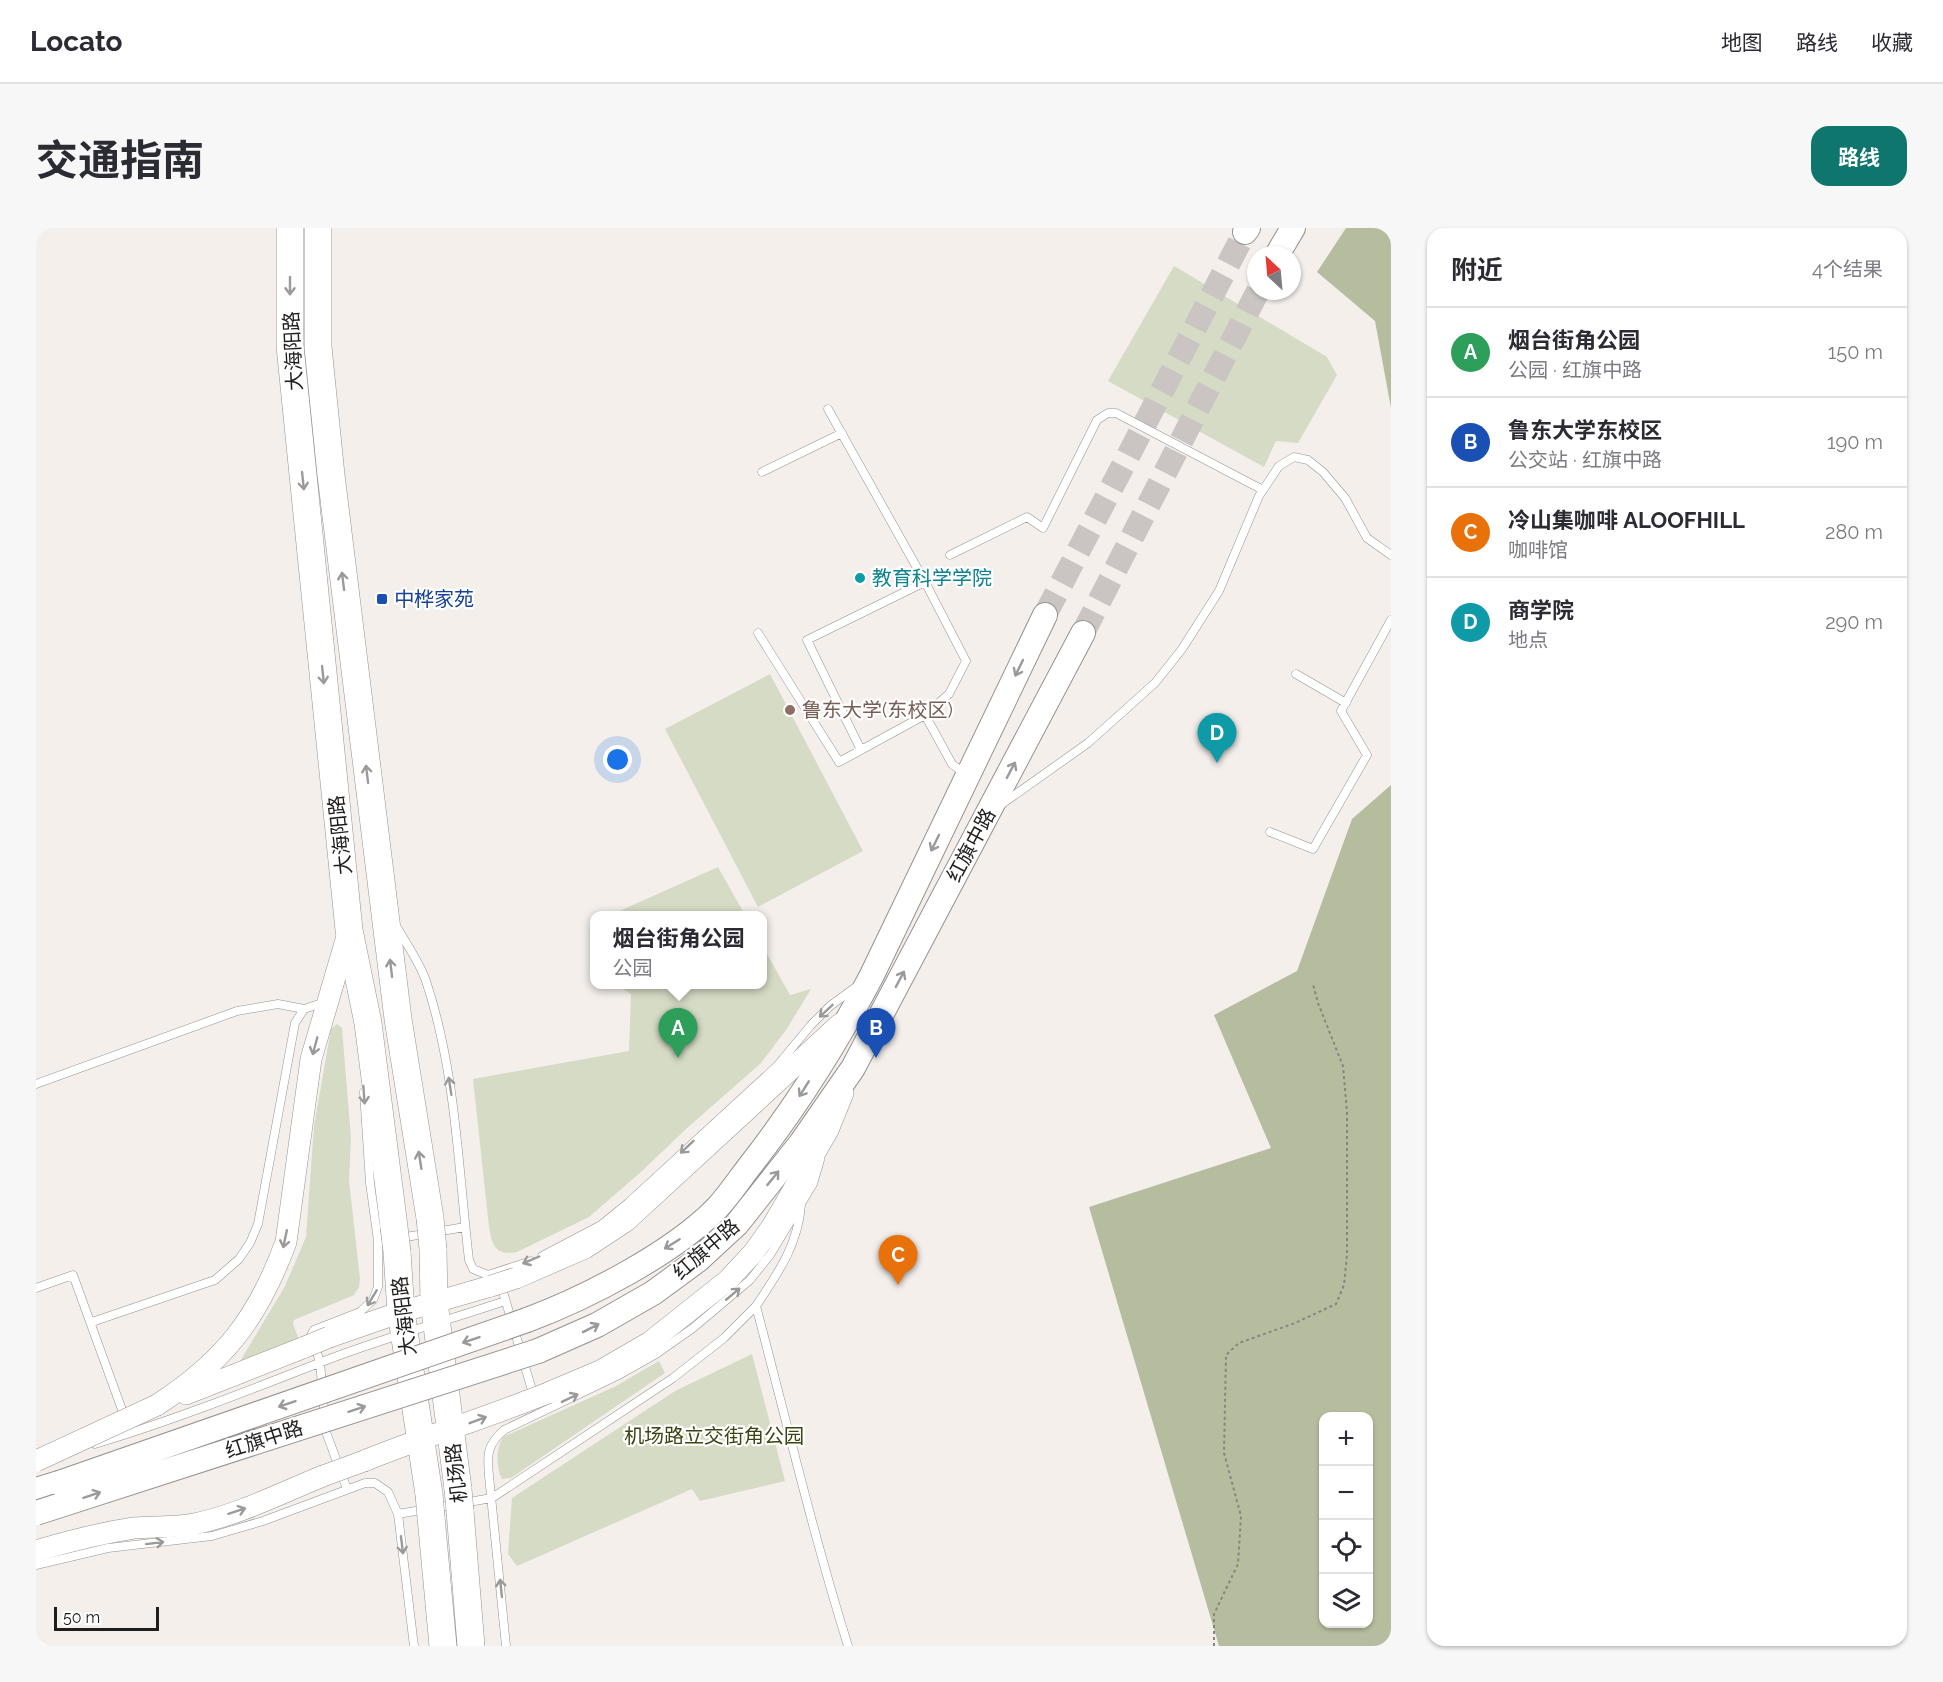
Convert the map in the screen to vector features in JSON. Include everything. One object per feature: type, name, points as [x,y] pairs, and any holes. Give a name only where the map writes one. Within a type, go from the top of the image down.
[{"type":"highway","name":"大海阳路","points":[[290,228],[290,346],[346,953],[368,1023],[389,1240],[422,1438]]},
{"type":"highway","name":"大海阳路","points":[[318,228],[318,347],[331,475],[382,901],[398,1019],[430,1218],[434,1302]]},
{"type":"highway","name":"机场路","points":[[434,1302],[459,1500],[471,1646]]},
{"type":"highway","name":"机场路","points":[[422,1438],[443,1646]]},
{"type":"main road","points":[[1282,246],[1293,228]]},
{"type":"main road","name":"红旗中路","points":[[36,1489],[59,1483],[553,1311],[584,1296],[685,1236],[718,1207],[781,1126],[852,1013],[1045,615]]},
{"type":"main road","name":"红旗中路","points":[[36,1513],[538,1352],[566,1340],[653,1293],[698,1260],[737,1224],[801,1143],[853,1068],[1083,633]]},
{"type":"main road","points":[[157,1405],[207,1369],[231,1344],[264,1296],[276,1270],[286,1242],[311,1059],[328,1001],[346,953]]},
{"type":"main road","points":[[36,1461],[157,1405],[329,1337],[585,1248],[626,1221],[663,1189],[852,1013]]},
{"type":"main road","points":[[36,1551],[100,1533],[176,1526],[207,1520],[248,1507],[422,1438],[533,1407],[548,1393],[600,1371],[650,1342],[728,1280],[754,1252],[773,1225],[828,1130],[853,1068]]},
{"type":"lane","points":[[758,633],[839,762],[925,715],[949,694],[966,661],[925,582],[828,409]]},
{"type":"lane","points":[[950,555],[1027,517],[1043,528],[1097,420],[1108,413],[1116,413],[1263,490]]},
{"type":"lane","points":[[762,472],[842,433]]},
{"type":"lane","points":[[987,816],[1025,786],[1088,743],[1155,683],[1182,649],[1219,591],[1263,490],[1279,466],[1294,457],[1308,460],[1323,472],[1345,498],[1367,538],[1391,555]]},
{"type":"lane","points":[[861,750],[807,640],[925,582]]},
{"type":"lane","points":[[1270,832],[1313,849],[1367,755],[1341,711],[1391,620]]},
{"type":"lane","points":[[1296,674],[1346,703]]},
{"type":"lane","points":[[925,715],[952,764],[968,776]]},
{"type":"lane","points":[[382,901],[425,979],[444,1046],[454,1116],[469,1260],[473,1269],[501,1279],[530,1261],[602,1225],[777,1066],[830,1005],[872,975]]},
{"type":"lane","points":[[36,1084],[237,1011],[278,1004],[304,1009],[328,1001]]},
{"type":"lane","points":[[92,1322],[215,1280],[239,1259],[250,1243],[258,1224],[295,1023],[304,1009]]},
{"type":"lane","points":[[347,1489],[326,1432],[320,1362],[312,1339],[313,1332],[367,1307],[377,1292],[389,1240],[370,1183],[363,1083]]},
{"type":"lane","points":[[506,1646],[488,1462],[491,1443],[533,1407],[617,1376],[656,1354],[693,1328],[750,1280],[770,1255],[813,1184],[828,1130]]},
{"type":"lane","points":[[398,1514],[492,1498],[674,1378],[724,1338],[756,1306],[785,1261],[800,1227],[801,1204]]},
{"type":"lane","points":[[389,1240],[465,1227]]},
{"type":"lane","points":[[36,1288],[74,1275],[131,1433]]},
{"type":"lane","points":[[501,1279],[533,1407]]},
{"type":"lane","points":[[36,1461],[131,1433],[274,1382],[320,1362],[505,1301]]},
{"type":"lane","points":[[756,1306],[796,1455],[822,1564],[848,1646]]},
{"type":"lane","points":[[36,1566],[108,1548],[212,1536],[263,1521],[365,1483],[375,1483],[392,1498],[398,1514],[414,1646]]},
{"type":"path","points":[[1214,1646],[1214,1614],[1238,1564],[1241,1516],[1224,1453],[1226,1355],[1239,1343],[1295,1323],[1336,1304],[1344,1285],[1347,1256],[1347,1112],[1343,1066],[1318,1003],[1313,984]]},
{"type":"green space","points":[[1346,228],[1391,228],[1391,408],[1375,321],[1317,272]]},
{"type":"green space","points":[[1174,266],[1327,357],[1337,375],[1298,443],[1276,441],[1264,467],[1108,381]]},
{"type":"green space","points":[[770,674],[863,851],[758,907],[665,729]]},
{"type":"green space","points":[[1391,785],[1391,1646],[1219,1646],[1089,1207],[1271,1148],[1214,1015],[1297,971],[1352,819]]},
{"type":"green space","points":[[718,867],[743,911],[619,911]]},
{"type":"green space","points":[[767,954],[790,995],[811,989],[786,1030],[760,1064],[589,1217],[517,1252],[500,1251],[494,1244],[489,1227],[473,1079],[629,1051],[631,994],[623,989],[767,989]]},
{"type":"green space","points":[[337,1024],[342,1028],[351,1138],[349,1180],[359,1287],[354,1295],[294,1320],[293,1324],[299,1340],[239,1363],[285,1286],[306,1237],[314,1126],[331,1029]]},
{"type":"green space","name":"机场路立交街角公园","points":[[752,1354],[785,1481],[700,1501],[692,1489],[517,1566],[508,1554],[512,1498],[675,1391]]},
{"type":"green space","points":[[659,1361],[665,1373],[511,1478],[502,1479],[498,1457],[499,1445],[505,1436],[614,1387]]},
{"type":"tunnel","points":[[1045,615],[1245,232]]},
{"type":"tunnel","points":[[1083,633],[1253,300]]},
{"type":"place","name":"教育科学学院","points":[[860,578]]},
{"type":"place","name":"中桦家苑","points":[[382,599]]},
{"type":"place","name":"鲁东大学(东校区)","points":[[790,710]]},
{"type":"place","name":"商学院","points":[[1217,763]]},
{"type":"place","name":"烟台街角公园","points":[[678,1058]]},
{"type":"place","name":"鲁东大学东校区","points":[[876,1058]]},
{"type":"place","name":"冷山集咖啡 ALOOFHILL","points":[[898,1285]]}]
